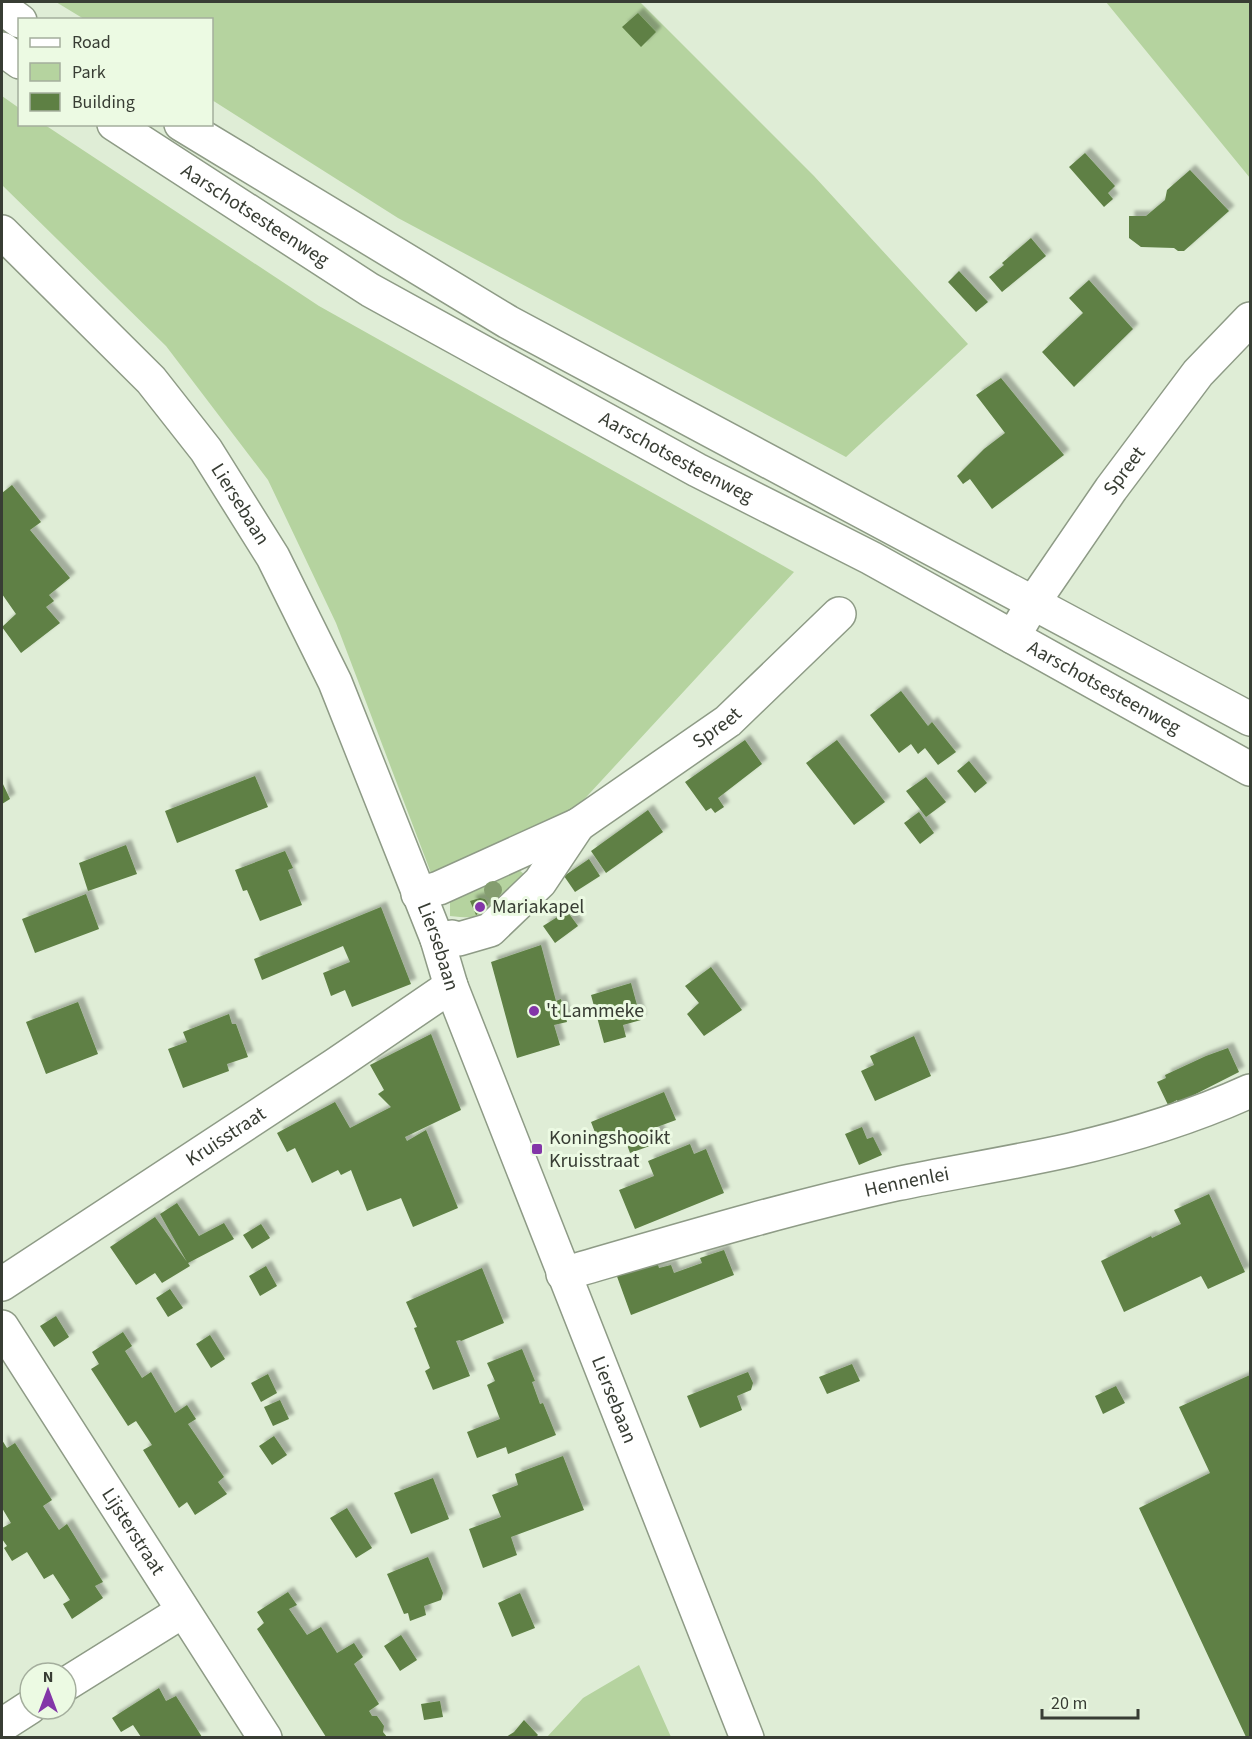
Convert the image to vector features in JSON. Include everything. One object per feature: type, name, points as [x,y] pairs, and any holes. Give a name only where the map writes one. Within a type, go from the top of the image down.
[{"type":"street","points":[[2,8],[18,20]]},
{"type":"street","points":[[2,49],[18,61]]},
{"type":"street","name":"Aarschotsesteenweg","points":[[117,126],[370,290],[687,465],[871,558],[1251,770]]},
{"type":"street","name":"Aarschotsesteenweg","points":[[184,126],[508,322],[1251,719]]},
{"type":"street","name":"Liersebaan","points":[[2,232],[151,380],[206,450],[273,556],[335,682],[437,939],[451,986],[563,1274],[747,1737]]},
{"type":"street","name":"Spreet","points":[[1013,637],[1033,603],[1111,489],[1198,373],[1251,319]]},
{"type":"street","name":"Spreet","points":[[418,894],[439,888],[578,825],[728,721],[839,614]]},
{"type":"street","name":"Spreet","points":[[437,939],[452,937],[459,939],[490,930],[540,882],[578,825]]},
{"type":"street","name":"Kruisstraat","points":[[2,1284],[451,986]]},
{"type":"street","name":"Hennenlei","points":[[563,1274],[812,1203],[1121,1137],[1181,1118],[1251,1091]]},
{"type":"street","name":"Lijsterstraat","points":[[2,1327],[265,1737]]},
{"type":"street","points":[[78,1677],[183,1611]]},
{"type":"street","points":[[2,1725],[18,1715]]},
{"type":"green space","points":[[56,2],[640,2],[814,176],[968,344],[846,457],[398,218],[213,101],[213,18],[82,18]]},
{"type":"green space","points":[[1106,2],[1250,2],[1250,178]]},
{"type":"green space","points":[[2,96],[18,107],[18,126],[47,126],[319,306],[794,572],[578,806],[431,873],[336,623],[268,480],[166,346],[2,185]]},
{"type":"green space","points":[[518,869],[525,875],[495,910],[478,917],[450,916],[450,902],[459,887]]},
{"type":"green space","points":[[639,1665],[671,1737],[547,1737],[583,1698]]},
{"type":"building","points":[[638,13],[656,32],[641,47],[622,27]]},
{"type":"building","points":[[1085,153],[1115,186],[1108,193],[1113,199],[1104,207],[1069,167]]},
{"type":"building","points":[[1190,170],[1229,211],[1184,251],[1174,248],[1141,247],[1129,238],[1129,216],[1146,216],[1165,200],[1167,190]]},
{"type":"building","points":[[1031,238],[1046,256],[1002,292],[989,277]]},
{"type":"building","points":[[959,271],[988,302],[976,312],[948,282]]},
{"type":"building","points":[[1089,280],[1133,329],[1074,387],[1042,352],[1083,313],[1069,298]]},
{"type":"building","points":[[1001,378],[1064,455],[992,509],[970,479],[963,484],[957,476],[984,449],[1005,433],[976,395]]},
{"type":"building","points":[[12,485],[41,522],[30,530],[70,578],[49,595],[54,601],[46,607],[60,623],[21,653],[2,627],[16,614],[2,594],[2,493]]},
{"type":"building","points":[[901,691],[928,726],[932,722],[956,752],[938,765],[925,748],[918,754],[911,744],[899,753],[870,715]]},
{"type":"building","points":[[745,740],[762,764],[718,798],[724,807],[715,813],[711,808],[706,811],[685,782]]},
{"type":"building","points":[[837,740],[885,802],[854,825],[806,763]]},
{"type":"building","points":[[969,761],[987,783],[975,793],[957,771]]},
{"type":"building","points":[[255,776],[268,807],[177,843],[165,811]]},
{"type":"building","points":[[926,777],[946,802],[926,817],[906,791]]},
{"type":"building","points":[[2,782],[10,799],[2,804]]},
{"type":"building","points":[[648,810],[663,832],[606,873],[591,851]]},
{"type":"building","points":[[919,812],[934,833],[920,844],[904,823]]},
{"type":"building","points":[[126,845],[137,874],[88,891],[79,863]]},
{"type":"building","points":[[285,851],[293,868],[288,870],[302,905],[260,921],[247,890],[243,891],[235,870]]},
{"type":"building","points":[[589,859],[600,876],[575,892],[564,876]]},
{"type":"building","points":[[86,894],[99,929],[35,953],[22,919]]},
{"type":"building","name":"Mariakapel","points":[[485,899],[488,904],[486,909],[476,915],[470,901]]},
{"type":"building","points":[[381,907],[411,984],[352,1007],[345,990],[331,996],[323,973],[350,962],[343,946],[262,980],[254,959]]},
{"type":"building","points":[[567,911],[578,926],[555,943],[543,926]]},
{"type":"building","name":"'t Lammeke","points":[[541,945],[556,1001],[561,999],[567,1022],[554,1025],[560,1045],[517,1058],[491,962]]},
{"type":"building","points":[[711,967],[742,1010],[704,1036],[687,1014],[699,1003],[685,986]]},
{"type":"building","points":[[631,983],[641,1020],[623,1025],[626,1037],[604,1043],[591,995]]},
{"type":"building","points":[[78,1002],[98,1054],[46,1074],[26,1022]]},
{"type":"building","points":[[229,1014],[232,1024],[236,1024],[248,1057],[227,1064],[229,1071],[183,1088],[168,1049],[187,1042],[183,1032]]},
{"type":"building","points":[[431,1034],[461,1110],[405,1137],[407,1141],[426,1130],[458,1208],[413,1227],[401,1198],[367,1211],[351,1170],[341,1175],[338,1170],[312,1183],[295,1148],[287,1152],[277,1133],[335,1102],[350,1128],[391,1107],[378,1094],[384,1090],[370,1065]]},
{"type":"building","points":[[914,1036],[931,1076],[875,1101],[861,1071],[874,1065],[870,1056]]},
{"type":"building","points":[[1228,1048],[1239,1072],[1178,1103],[1177,1100],[1168,1105],[1157,1082],[1166,1078],[1165,1075]]},
{"type":"building","points":[[664,1092],[676,1120],[657,1127],[664,1141],[630,1153],[625,1139],[601,1148],[591,1122]]},
{"type":"building","points":[[862,1127],[867,1139],[873,1137],[882,1155],[859,1165],[845,1134]]},
{"type":"building","points":[[690,1144],[694,1154],[706,1149],[724,1193],[635,1229],[619,1190],[654,1176],[648,1161]]},
{"type":"building","points":[[1209,1194],[1245,1272],[1208,1289],[1201,1276],[1124,1312],[1101,1261],[1181,1224],[1174,1210]]},
{"type":"building","points":[[177,1203],[199,1236],[224,1223],[234,1239],[188,1263],[190,1266],[162,1283],[155,1273],[136,1285],[110,1247],[155,1217],[187,1262],[160,1214]]},
{"type":"building","points":[[261,1224],[270,1238],[252,1249],[243,1235]]},
{"type":"building","points":[[724,1250],[734,1275],[631,1315],[615,1271],[656,1258],[659,1268],[671,1265],[674,1273],[702,1263],[700,1258]]},
{"type":"building","points":[[266,1266],[277,1286],[260,1296],[249,1276]]},
{"type":"building","points":[[482,1268],[504,1323],[456,1341],[470,1376],[433,1390],[425,1371],[430,1368],[406,1302]]},
{"type":"building","points":[[170,1289],[183,1308],[168,1317],[156,1298]]},
{"type":"building","points":[[56,1316],[69,1337],[54,1347],[40,1326]]},
{"type":"building","points":[[123,1332],[132,1346],[125,1351],[142,1378],[151,1372],[175,1413],[187,1405],[196,1419],[188,1424],[224,1477],[218,1482],[227,1494],[195,1515],[187,1502],[179,1508],[143,1450],[152,1445],[136,1421],[128,1426],[91,1369],[99,1364],[92,1352]]},
{"type":"building","points":[[210,1335],[225,1359],[211,1368],[196,1344]]},
{"type":"building","points":[[522,1349],[535,1381],[532,1382],[540,1404],[543,1403],[556,1435],[508,1454],[506,1447],[477,1458],[467,1432],[500,1419],[487,1385],[495,1381],[487,1363]]},
{"type":"building","points":[[852,1364],[860,1381],[827,1394],[819,1377]]},
{"type":"building","points":[[748,1372],[753,1383],[751,1390],[737,1396],[742,1410],[700,1428],[687,1396]]},
{"type":"building","points":[[268,1374],[277,1393],[261,1402],[251,1383]]},
{"type":"building","points":[[1250,1375],[1250,1737],[1246,1737],[1139,1508],[1210,1473],[1179,1407]]},
{"type":"building","points":[[1116,1386],[1125,1403],[1103,1414],[1095,1396]]},
{"type":"building","points":[[280,1400],[289,1419],[273,1426],[264,1407]]},
{"type":"building","points":[[274,1436],[287,1455],[272,1465],[259,1446]]},
{"type":"building","points":[[2,1440],[7,1448],[15,1443],[52,1500],[43,1506],[59,1530],[67,1524],[103,1582],[95,1586],[103,1598],[72,1619],[63,1604],[70,1600],[53,1574],[44,1579],[27,1552],[12,1561],[4,1548],[7,1546],[2,1539],[2,1528],[11,1523],[2,1508]]},
{"type":"building","points":[[563,1456],[584,1510],[511,1537],[517,1555],[483,1568],[469,1529],[501,1517],[492,1495],[518,1485],[515,1474]]},
{"type":"building","points":[[433,1478],[449,1519],[411,1534],[394,1493]]},
{"type":"building","points":[[347,1508],[372,1548],[356,1558],[330,1518]]},
{"type":"building","points":[[428,1557],[443,1593],[441,1600],[424,1606],[426,1615],[410,1621],[408,1613],[404,1614],[387,1574]]},
{"type":"building","points":[[288,1592],[297,1605],[289,1609],[307,1635],[321,1627],[337,1653],[354,1643],[363,1657],[354,1664],[379,1704],[369,1711],[372,1716],[377,1716],[384,1726],[383,1732],[387,1737],[326,1737],[257,1629],[264,1623],[257,1612]]},
{"type":"building","points":[[520,1593],[535,1628],[512,1637],[498,1603]]},
{"type":"building","points":[[401,1635],[417,1660],[400,1671],[384,1646]]},
{"type":"building","points":[[159,1688],[166,1701],[176,1696],[202,1737],[141,1737],[133,1725],[121,1732],[112,1718]]},
{"type":"building","points":[[440,1701],[443,1717],[424,1720],[421,1704]]},
{"type":"building","points":[[524,1720],[538,1735],[536,1737],[506,1737],[514,1732]]},
{"type":"place","name":"Mariakapel","points":[[480,907]]},
{"type":"place","name":"'t Lammeke","points":[[534,1011]]},
{"type":"place","name":"Koningshooikt Kruisstraat","points":[[537,1149]]}]
